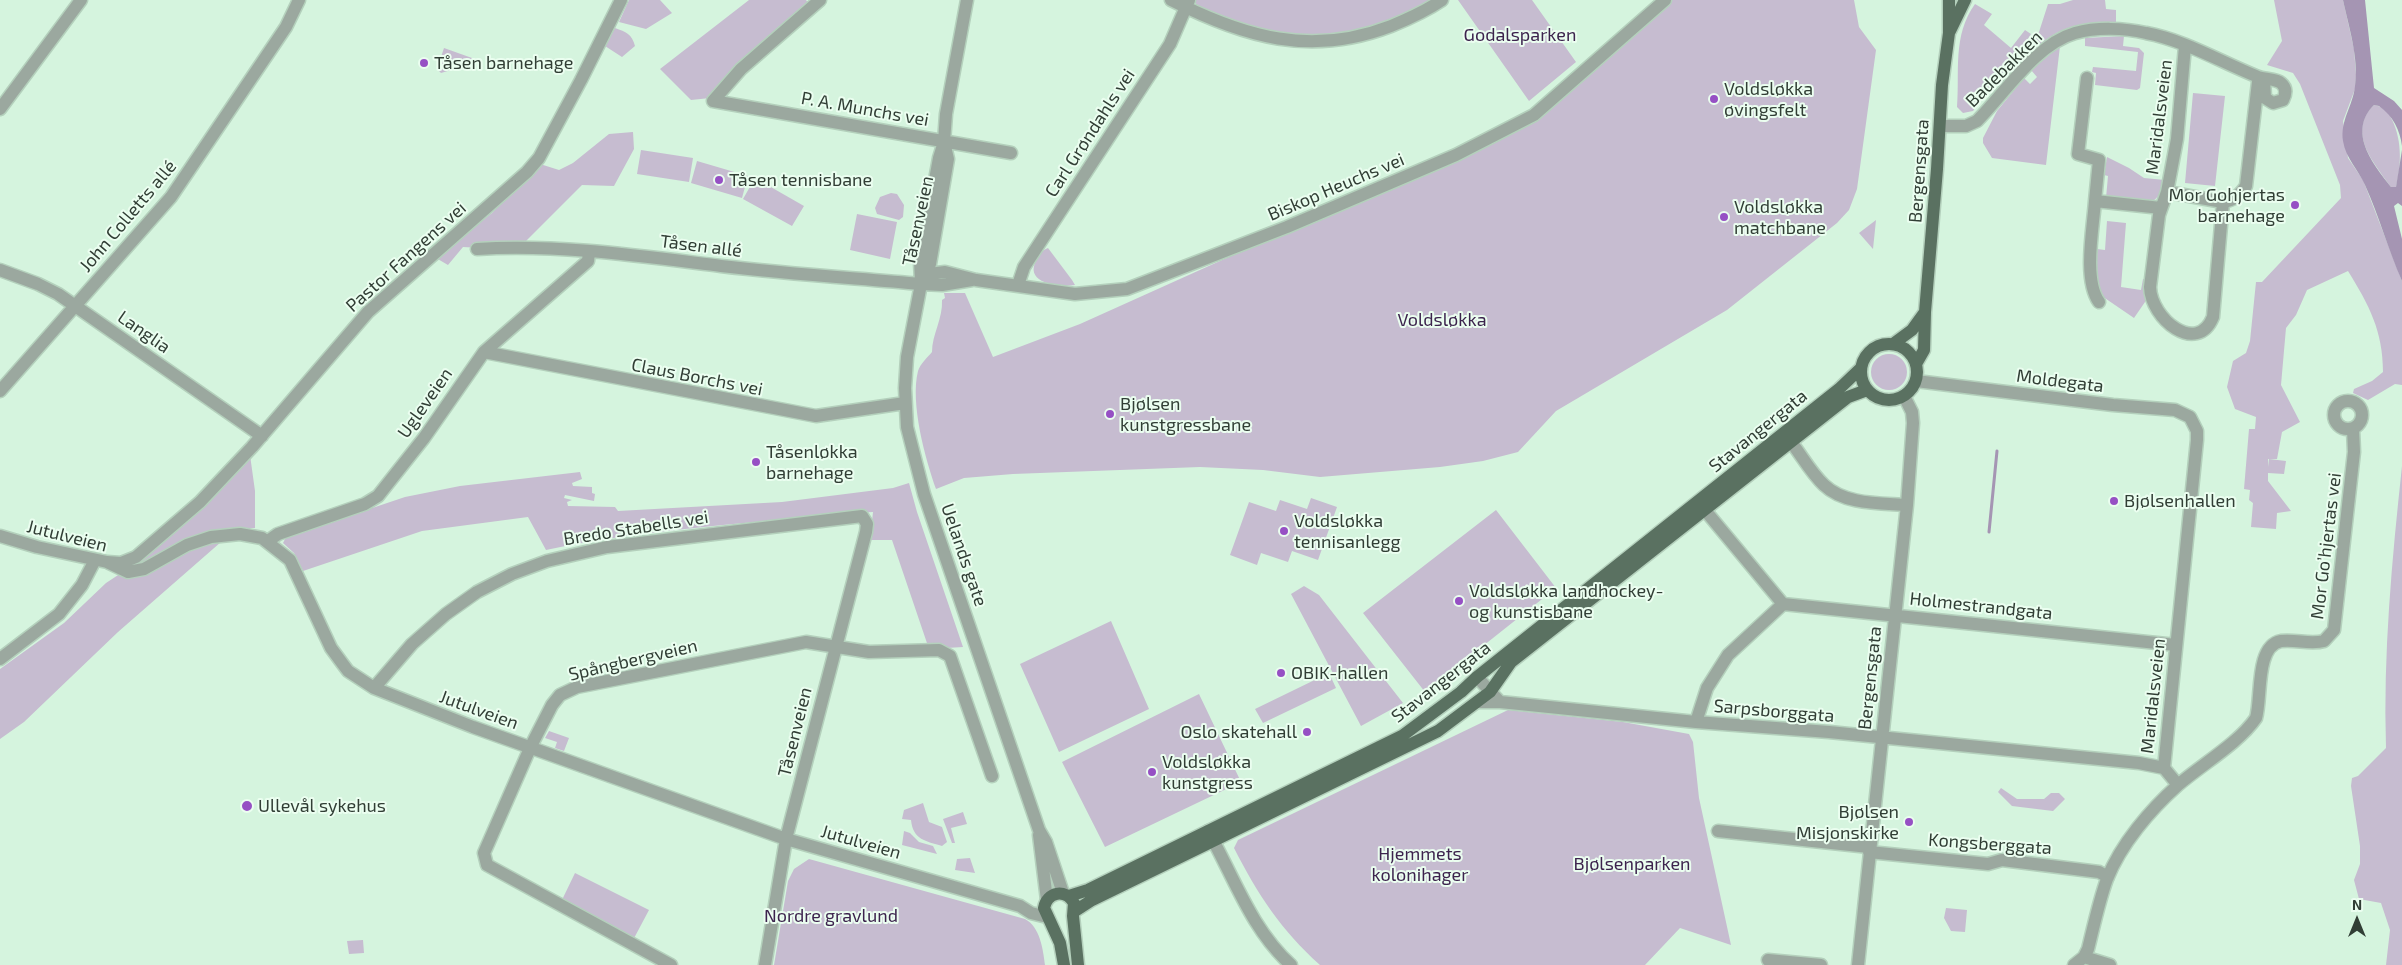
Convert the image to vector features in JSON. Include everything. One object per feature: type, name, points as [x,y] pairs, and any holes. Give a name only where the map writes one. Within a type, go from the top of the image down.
[{"type":"main road","name":"Bergensgata","points":[[1916,364],[1924,350],[1925,312],[1942,85],[1949,33],[1949,0]]},
{"type":"main road","name":"Bergensgata","points":[[1949,33],[1965,0]]},
{"type":"main road","points":[[1893,344],[1907,351],[1916,364],[1916,380],[1904,396],[1889,400],[1881,399],[1867,390],[1861,376],[1864,359],[1873,349],[1893,344],[1912,330],[1925,312]]},
{"type":"main road","name":"Stavangergata","points":[[1074,914],[1092,900],[1402,736],[1460,692],[1476,677],[1839,389],[1861,368]]},
{"type":"main road","name":"Stavangergata","points":[[1066,895],[1088,890],[1211,837],[1438,732],[1490,692],[1511,662],[1848,397],[1867,390]]},
{"type":"main road","points":[[1046,902],[1051,896],[1066,895]]},
{"type":"main road","name":"Uelands gate","points":[[1066,895],[1074,903],[1078,965]]},
{"type":"main road","name":"Uelands gate","points":[[1046,902],[1049,919],[1060,943],[1064,965]]},
{"type":"main road","points":[[1049,919],[1063,923],[1074,914]]},
{"type":"street","points":[[0,109],[82,0]]},
{"type":"street","name":"John Colletts allé","points":[[0,391],[171,197],[286,27],[299,0]]},
{"type":"street","name":"Pastor Fangens vei","points":[[101,561],[121,563],[136,557],[200,502],[262,436],[368,312],[527,172],[539,158],[621,0]]},
{"type":"street","name":"P. A. Munchs vei","points":[[820,0],[741,69],[713,101],[931,137],[944,142],[1011,153]]},
{"type":"street","name":"Tåsenveien","points":[[921,284],[920,262],[939,158],[944,142],[946,114],[968,0]]},
{"type":"street","points":[[1171,0],[1188,4],[1247,32],[1308,42],[1337,40],[1371,33],[1404,20],[1442,0]]},
{"type":"street","name":"Biskop Heuchs vei","points":[[921,284],[937,273],[951,273],[976,280],[1075,294],[1127,289],[1287,226],[1456,156],[1534,115],[1665,0]]},
{"type":"street","name":"Carl Grøndahls vei","points":[[1018,285],[1024,267],[1170,44],[1188,4]]},
{"type":"street","name":"Badebakken","points":[[1940,126],[1966,126],[1977,121],[2037,57],[2056,40],[2076,33],[2126,29],[2149,33],[2261,78],[2246,186],[2240,195],[2233,200],[2223,202]]},
{"type":"street","name":"Maridalsveien","points":[[2167,192],[2223,202],[2213,317],[2206,328],[2192,333],[2184,333],[2159,316],[2150,297],[2161,208],[2167,192],[2177,139],[2185,46]]},
{"type":"street","points":[[2087,78],[2078,154],[2099,160],[2090,280],[2092,293],[2099,302]]},
{"type":"street","points":[[2095,202],[2161,208]]},
{"type":"street","name":"Tåsen allé","points":[[477,249],[509,247],[561,248],[767,271],[921,284]]},
{"type":"street","name":"Ugleveien","points":[[268,541],[278,534],[366,504],[378,496],[424,438],[484,352],[588,261],[589,252]]},
{"type":"street","name":"Langlia","points":[[0,270],[38,284],[76,305],[262,436]]},
{"type":"street","name":"Uelands gate","points":[[921,284],[907,357],[905,404],[909,442],[924,494],[1039,830],[1046,842],[1066,895]]},
{"type":"street","name":"Claus Borchs vei","points":[[484,352],[816,416],[905,404]]},
{"type":"street","name":"Moldegata","points":[[1916,380],[2113,405],[2175,410],[2184,413],[2195,424]]},
{"type":"street","name":"Bergensgata","points":[[1858,965],[1907,505],[1913,423],[1912,412],[1904,396]]},
{"type":"street","name":"Maridalsveien","points":[[2178,785],[2164,768],[2192,502],[2197,440],[2195,424]]},
{"type":"street","name":"Mor Go’hjertas vei","points":[[2178,785],[2207,763],[2256,718],[2263,661],[2270,646],[2286,641],[2320,642],[2328,638],[2334,630],[2354,452],[2353,428]]},
{"type":"street","name":"Stavangergata","points":[[1791,442],[1819,480],[1832,491],[1854,500],[1907,505]]},
{"type":"street","points":[[1696,722],[1707,688],[1728,655],[1783,604],[1704,509]]},
{"type":"street","name":"Tåsenveien","points":[[765,965],[786,839],[867,527],[864,519],[857,516]]},
{"type":"street","name":"Bredo Stabells vei","points":[[374,688],[412,644],[454,608],[477,592],[512,574],[547,561],[607,547],[857,516]]},
{"type":"street","name":"Jutulveien","points":[[0,536],[37,547],[101,561],[122,571],[134,572],[187,545],[212,537],[240,534],[268,541],[290,560],[331,648],[348,671],[374,688],[473,727],[531,746],[786,839],[1020,906],[1031,913],[1049,919]]},
{"type":"street","points":[[0,659],[59,614],[101,561]]},
{"type":"street","name":"Holmestrandgata","points":[[1783,604],[2176,644]]},
{"type":"street","name":"Spångbergveien","points":[[671,965],[487,865],[484,854],[531,746],[552,705],[560,695],[577,687],[806,642],[869,652],[939,650],[950,656],[992,776]]},
{"type":"street","points":[[1476,677],[1500,702]]},
{"type":"street","name":"Sarpsborggata","points":[[1477,702],[1500,702],[1881,738],[2139,763],[2164,768]]},
{"type":"street","points":[[2110,965],[2079,961],[2108,877],[2126,844],[2155,808],[2178,785]]},
{"type":"street","name":"Uelands gate","points":[[1039,830],[1038,843],[1046,902]]},
{"type":"street","name":"Kongsberggata","points":[[1718,831],[1988,864],[2002,860],[2099,872],[2108,877]]},
{"type":"street","points":[[1211,837],[1245,905],[1262,931],[1291,965]]},
{"type":"street","name":"Jutulveien","points":[[1020,906],[1046,902]]},
{"type":"street","points":[[1768,960],[1821,965]]},
{"type":"green space","points":[[629,0],[660,0],[672,13],[646,29],[619,22]]},
{"type":"green space","points":[[749,0],[806,0],[809,4],[710,98],[691,100],[660,69]]},
{"type":"green space","name":"Godalsparken","points":[[1194,0],[1430,0],[1409,12],[1367,28],[1326,36],[1304,36],[1281,35],[1242,27],[1199,9]]},
{"type":"green space","name":"Godalsparken","points":[[1458,0],[1532,0],[1576,62],[1529,101]]},
{"type":"green space","name":"Voldsløkka","points":[[1669,0],[1854,0],[1859,27],[1876,50],[1857,189],[1849,210],[1837,223],[1727,310],[1556,411],[1518,452],[1483,461],[1440,467],[1320,477],[1263,470],[1200,467],[1013,474],[964,478],[936,489],[927,462],[920,430],[917,414],[916,384],[919,368],[932,352],[932,345],[941,314],[942,300],[945,298],[944,293],[965,293],[993,357],[1080,324],[1442,161],[1533,113]]},
{"type":"green space","points":[[2073,0],[2105,0],[2106,9],[2116,10],[2116,22],[2086,24],[2065,29],[2046,40],[2023,59],[2025,50],[2039,32],[2048,4],[2060,4]]},
{"type":"green space","points":[[2274,0],[2343,0],[2354,49],[2356,75],[2355,89],[2343,121],[2348,158],[2363,180],[2402,281],[2402,385],[2395,384],[2368,400],[2353,393],[2354,389],[2372,381],[2383,372],[2380,344],[2373,319],[2348,271],[2307,290],[2296,315],[2286,328],[2281,385],[2300,422],[2282,432],[2277,459],[2269,459],[2286,461],[2284,474],[2268,473],[2268,481],[2291,511],[2277,513],[2276,529],[2251,527],[2253,503],[2249,500],[2250,490],[2244,489],[2249,429],[2255,429],[2256,417],[2235,409],[2227,387],[2233,361],[2246,353],[2250,341],[2256,282],[2262,282],[2341,198],[2340,185],[2300,84],[2293,73],[2267,65],[2282,41]]},
{"type":"green space","points":[[1975,4],[1992,14],[1984,25],[2011,48],[2025,30],[2031,34],[2013,62],[1973,111],[1963,113],[1957,107],[1958,54],[1963,29]]},
{"type":"green space","points":[[615,28],[628,34],[635,46],[622,57],[605,46]]},
{"type":"green space","points":[[2124,36],[2123,46],[2139,48],[2144,53],[2140,88],[2137,90],[2095,85],[2096,73],[2092,72],[2093,67],[2136,71],[2138,52],[2085,46],[2085,38]]},
{"type":"green space","points":[[2060,46],[2046,165],[1992,158],[1983,143],[1983,138],[1997,111],[2024,78],[2030,84],[2037,77],[2031,70]]},
{"type":"green space","points":[[444,48],[472,58],[471,64],[441,73],[437,69]]},
{"type":"green space","points":[[2193,93],[2225,96],[2215,186],[2185,183]]},
{"type":"green space","points":[[2374,105],[2385,110],[2394,124],[2397,133],[2400,160],[2396,187],[2391,187],[2377,168],[2366,147],[2363,136],[2362,126],[2366,115]]},
{"type":"green space","points":[[633,132],[634,149],[614,186],[582,185],[517,250],[463,247],[448,265],[436,258],[492,213],[540,164],[559,170],[573,163],[609,134]]},
{"type":"green space","points":[[641,150],[693,158],[689,182],[637,174]]},
{"type":"green space","points":[[2107,157],[2144,178],[2165,180],[2160,194],[2153,201],[2106,198],[2108,176],[2104,175]]},
{"type":"green space","name":"Tåsen tennisbane","points":[[697,161],[748,176],[742,198],[691,183]]},
{"type":"green space","points":[[755,178],[804,206],[792,226],[743,199]]},
{"type":"green space","points":[[891,193],[897,194],[904,205],[903,217],[899,220],[877,214],[875,208],[880,197]]},
{"type":"green space","points":[[857,214],[897,222],[890,259],[850,250]]},
{"type":"green space","points":[[1876,220],[1873,249],[1859,233]]},
{"type":"green space","points":[[2107,221],[2126,223],[2121,287],[2141,290],[2143,279],[2146,279],[2145,302],[2134,318],[2093,290],[2097,249],[2105,250]]},
{"type":"green space","points":[[1048,248],[1075,285],[1050,284],[1037,277],[1034,272],[1034,265],[1042,252]]},
{"type":"green space","points":[[1889,354],[1896,355],[1902,359],[1906,365],[1906,379],[1902,385],[1896,389],[1889,390],[1882,389],[1876,385],[1872,379],[1871,372],[1872,365],[1876,359],[1882,355]]},
{"type":"green space","points":[[250,455],[255,491],[255,528],[237,528],[118,632],[24,722],[0,739],[0,669],[64,623],[106,583],[141,560]]},
{"type":"green space","points":[[2402,466],[2402,965],[2386,965],[2390,930],[2381,903],[2359,899],[2354,880],[2360,864],[2360,846],[2351,786],[2352,778],[2358,776],[2386,748],[2387,642]]},
{"type":"green space","points":[[580,472],[582,479],[572,483],[573,486],[592,487],[592,493],[595,494],[594,501],[565,495],[564,498],[572,500],[567,502],[568,506],[615,507],[618,511],[782,502],[893,488],[909,483],[963,647],[929,649],[892,540],[870,540],[873,512],[793,518],[671,531],[608,539],[546,550],[528,517],[422,531],[303,571],[294,553],[283,543],[286,537],[405,497],[460,486]]},
{"type":"green space","name":"Voldsløkka tennisanlegg","points":[[1311,498],[1337,507],[1318,560],[1292,551],[1288,562],[1261,553],[1257,565],[1230,555],[1249,502],[1276,511],[1280,500],[1307,509]]},
{"type":"green space","name":"Voldsløkka landhockey- og kunstisbane","points":[[1496,510],[1556,588],[1425,692],[1363,613]]},
{"type":"green space","points":[[1304,586],[1319,595],[1403,703],[1361,726],[1291,594]]},
{"type":"green space","points":[[1111,621],[1149,709],[1059,752],[1020,664]]},
{"type":"green space","points":[[1329,673],[1336,688],[1263,723],[1255,709]]},
{"type":"green space","name":"Voldsløkka kunstgress","points":[[1199,694],[1241,782],[1105,847],[1062,762]]},
{"type":"green space","name":"Hjemmets kolonihager","points":[[1508,710],[1623,722],[1689,734],[1693,742],[1699,798],[1731,945],[1680,928],[1645,965],[1320,965],[1293,939],[1271,911],[1252,881],[1234,848],[1238,840]]},
{"type":"green space","points":[[549,731],[569,738],[564,751],[555,748],[557,742],[545,738]]},
{"type":"green space","points":[[2001,788],[2017,799],[2044,799],[2051,793],[2059,793],[2065,799],[2053,811],[2012,806],[1998,792]]},
{"type":"green space","points":[[923,803],[929,822],[942,827],[947,842],[942,846],[921,839],[914,832],[911,820],[902,819],[904,810]]},
{"type":"green space","points":[[963,812],[967,824],[951,828],[955,843],[952,843],[943,819]]},
{"type":"green space","points":[[904,831],[910,833],[919,842],[933,846],[937,854],[902,845]]},
{"type":"green space","points":[[970,858],[975,873],[955,870],[957,859]]},
{"type":"green space","name":"Nordre gravlund","points":[[809,859],[1025,919],[1034,927],[1037,933],[1042,946],[1045,965],[774,965],[788,881],[794,869]]},
{"type":"green space","points":[[575,873],[649,910],[632,942],[561,902]]},
{"type":"green space","points":[[1946,908],[1967,910],[1965,932],[1951,931],[1944,918]]},
{"type":"green space","points":[[363,940],[364,953],[349,954],[347,941]]},
{"type":"shaded area","points":[[2343,0],[2365,0],[2374,88],[2394,101],[2402,110],[2402,146],[2400,134],[2395,124],[2379,106],[2374,105],[2366,115],[2363,137],[2371,158],[2391,187],[2396,187],[2402,150],[2402,206],[2398,203],[2394,206],[2402,239],[2402,281],[2370,197],[2362,179],[2349,159],[2343,141],[2343,126],[2354,93],[2356,65]]},
{"type":"waterway","points":[[1989,532],[1997,451]]},
{"type":"place","name":"Tåsen barnehage","points":[[424,63]]},
{"type":"place","name":"Voldsløkka øvingsfelt","points":[[1714,99]]},
{"type":"place","name":"Tåsen tennisbane","points":[[719,180]]},
{"type":"place","name":"Mor Gohjertas barnehage","points":[[2295,205]]},
{"type":"place","name":"Voldsløkka matchbane","points":[[1724,217]]},
{"type":"place","name":"Bjølsen kunstgressbane","points":[[1110,414]]},
{"type":"place","name":"Tåsenløkka barnehage","points":[[756,462]]},
{"type":"place","name":"Bjølsenhallen","points":[[2114,501]]},
{"type":"place","name":"Voldsløkka tennisanlegg","points":[[1284,531]]},
{"type":"place","name":"Voldsløkka landhockey- og kunstisbane","points":[[1459,601]]},
{"type":"place","name":"OBIK-hallen","points":[[1281,673]]},
{"type":"place","name":"Oslo skatehall","points":[[1307,732]]},
{"type":"place","name":"Voldsløkka kunstgress","points":[[1152,772]]},
{"type":"place","name":"Ullevål sykehus","points":[[247,806]]},
{"type":"place","name":"Bjølsen Misjonskirke","points":[[1909,822]]},
{"type":"park label","name":"Bjølsenparken","points":[[1632,864]]}]
